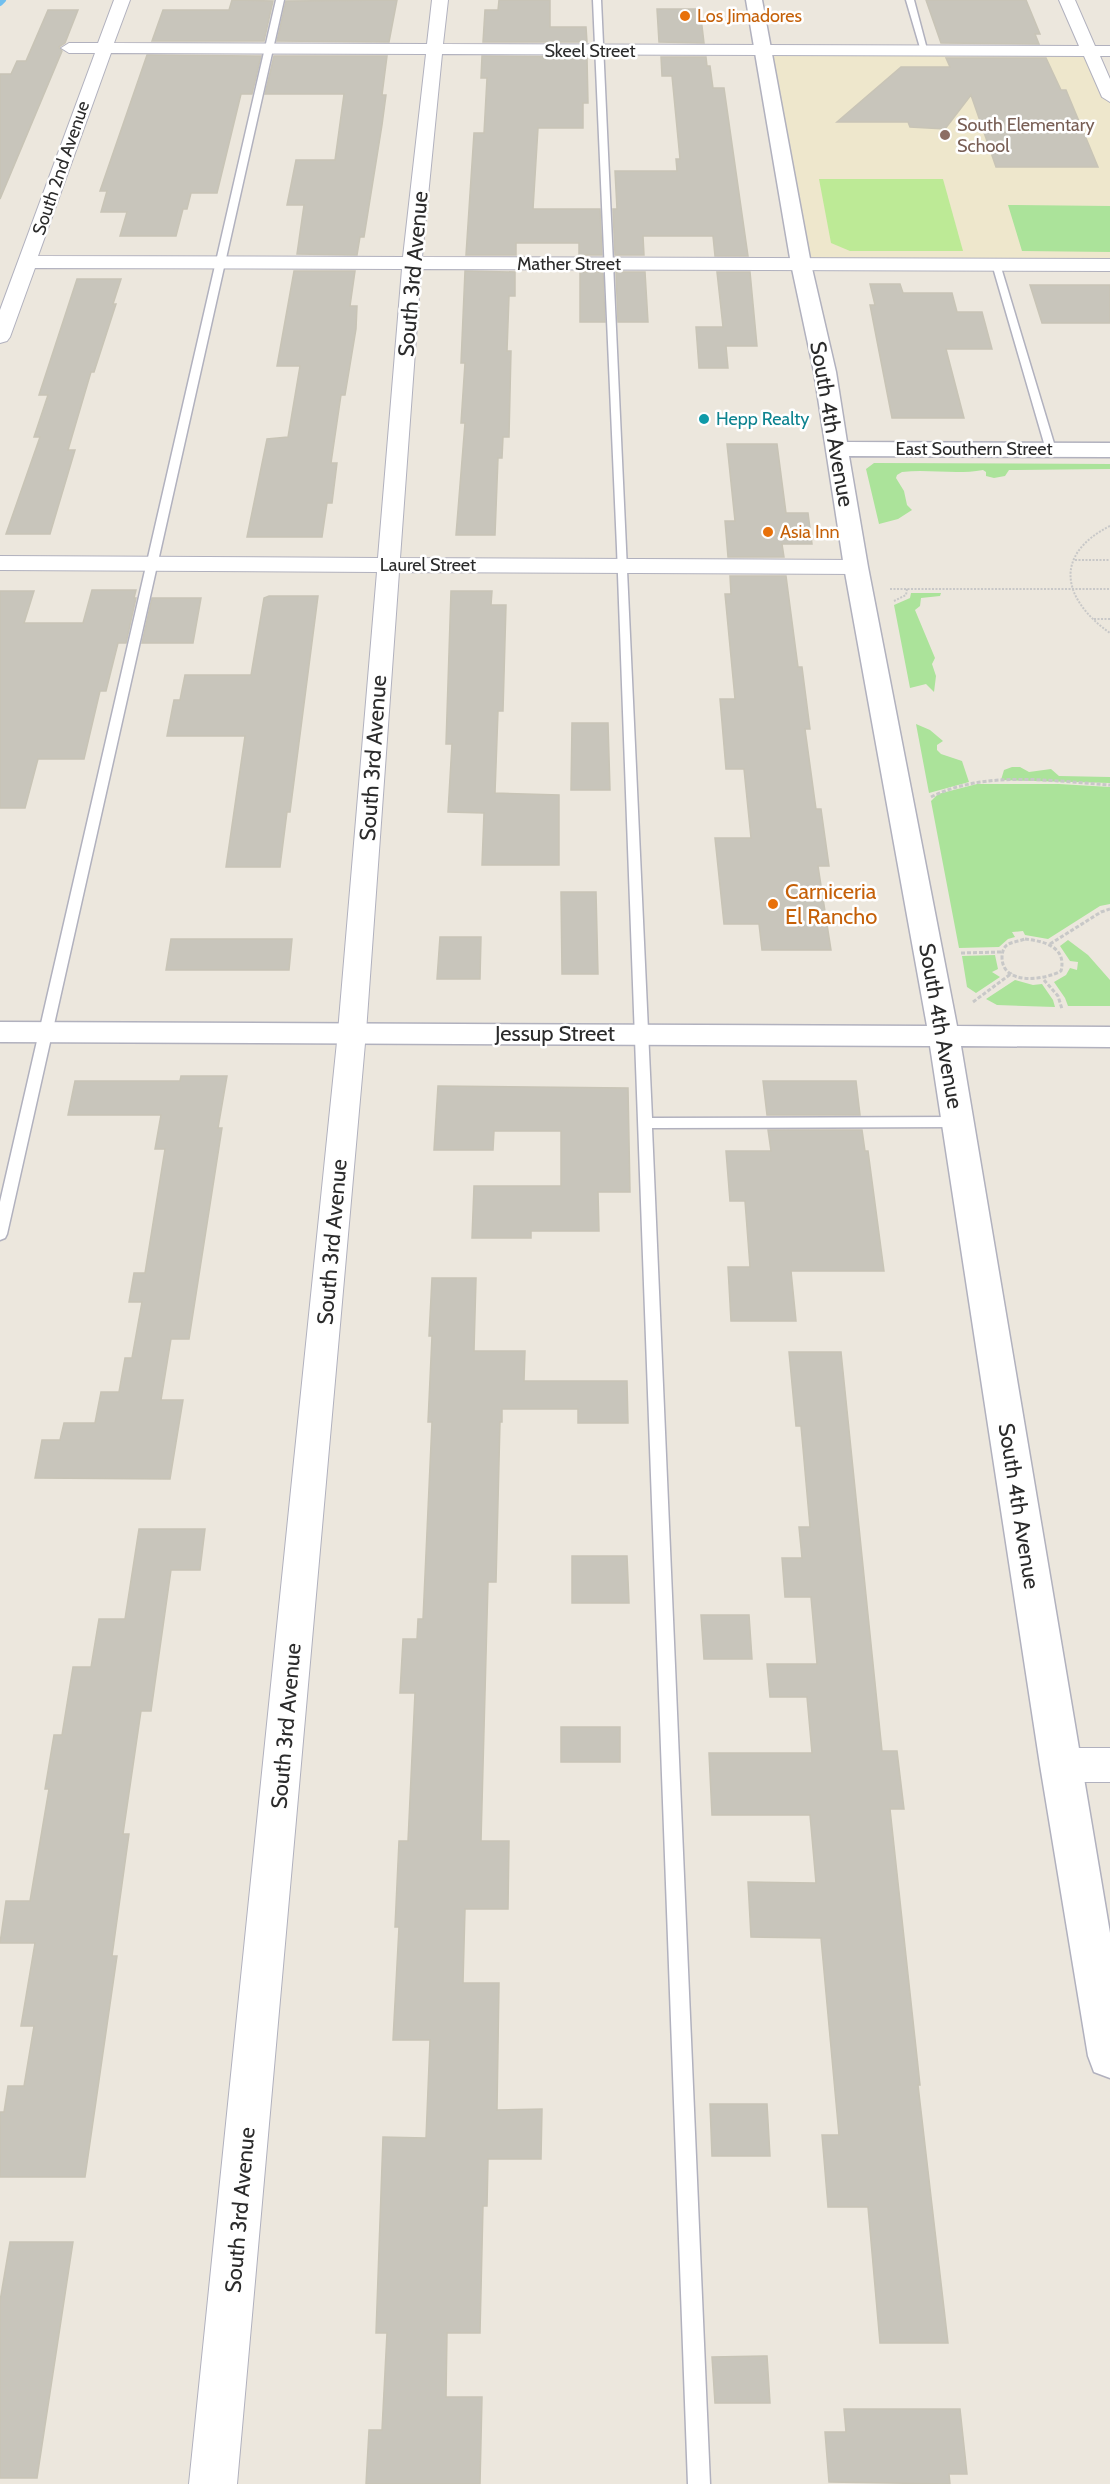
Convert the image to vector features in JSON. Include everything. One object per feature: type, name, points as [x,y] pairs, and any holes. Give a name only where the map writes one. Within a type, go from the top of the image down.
[{"type":"main road","name":"South 4th Avenue","points":[[754,0],[801,264],[825,372],[856,567],[944,1036],[1060,1764],[1110,2056]]},
{"type":"main road","name":"East Southern Street","points":[[838,449],[1110,450]]},
{"type":"main road","name":"Jessup Street","points":[[0,1032],[1110,1037]]},
{"type":"street","name":"South 2nd Avenue","points":[[0,337],[122,0]]},
{"type":"street","name":"South 3rd Avenue","points":[[213,2484],[352,1032],[412,264],[437,50],[440,0]]},
{"type":"street","points":[[1067,0],[1110,97]]},
{"type":"street","name":"Skeel Street","points":[[69,48],[1110,51]]},
{"type":"street","name":"Mather Street","points":[[29,262],[1110,264]]},
{"type":"street","points":[[0,280],[21,280]]},
{"type":"street","name":"Laurel Street","points":[[0,563],[856,567]]},
{"type":"street","points":[[1060,1764],[1110,1765]]},
{"type":"lane","points":[[0,1234],[280,0]]},
{"type":"lane","points":[[597,0],[623,566],[699,2484]]},
{"type":"lane","points":[[910,0],[925,51]]},
{"type":"lane","points":[[996,264],[1051,450]]},
{"type":"lane","points":[[644,1123],[957,1122]]},
{"type":"path","points":[[1110,526],[1089,541],[1075,560],[1071,576],[1071,589],[1093,619],[1110,633]]},
{"type":"path","points":[[1075,560],[1110,560]]},
{"type":"path","points":[[883,589],[1110,589]]},
{"type":"path","points":[[1093,619],[1110,619]]},
{"type":"path","points":[[927,800],[939,791],[981,782],[1110,785]]},
{"type":"path","points":[[1050,945],[1101,912],[1110,909]]},
{"type":"path","points":[[1025,939],[1050,945],[1060,952],[1064,965],[1062,971],[1056,976],[1044,980],[1027,979],[1012,973],[1003,964],[1002,952],[1007,945],[1025,939]]},
{"type":"path","points":[[957,953],[1002,952]]},
{"type":"path","points":[[968,995],[973,1002],[1012,973]]},
{"type":"path","points":[[1044,980],[1058,996],[1062,1009]]},
{"type":"shaded area","name":"South Elementary School","points":[[766,51],[1092,51],[1110,90],[1110,265],[804,264]]},
{"type":"green space","points":[[819,179],[943,179],[963,251],[850,251],[831,243]]},
{"type":"green space","points":[[1008,205],[1110,206],[1110,252],[1022,251]]},
{"type":"green space","points":[[874,463],[1110,464],[1110,469],[1009,470],[1005,476],[994,478],[986,476],[983,470],[902,472],[896,478],[904,491],[907,505],[912,510],[898,519],[879,524],[866,469]]},
{"type":"green space","points":[[911,593],[941,593],[940,596],[921,598],[920,606],[915,610],[935,658],[932,664],[936,676],[934,692],[926,684],[910,688],[894,605],[910,598]]},
{"type":"green space","points":[[916,724],[930,730],[943,741],[937,745],[937,750],[941,754],[962,761],[969,782],[929,793]]},
{"type":"green space","points":[[1020,767],[1029,772],[1051,769],[1059,776],[1110,777],[1110,783],[1001,780],[1004,770]]},
{"type":"green space","points":[[977,784],[1059,784],[1110,787],[1110,904],[1100,906],[1048,939],[1025,935],[1023,931],[1012,932],[1015,937],[1008,939],[999,947],[959,948],[931,801],[938,794]]},
{"type":"green space","points":[[1068,940],[1088,955],[1110,980],[1110,1006],[1068,1006],[1054,982],[1066,975],[1070,968],[1077,970],[1078,962],[1070,961],[1060,946]]},
{"type":"green space","points":[[995,955],[998,969],[992,972],[1000,977],[976,993],[967,987],[962,956]]},
{"type":"green space","points":[[1015,980],[1033,985],[1042,984],[1055,1007],[997,1005],[986,999]]},
{"type":"building","points":[[232,0],[273,1],[264,41],[152,41],[163,10],[229,10]]},
{"type":"building","points":[[397,0],[389,42],[277,41],[286,1]]},
{"type":"building","points":[[499,0],[550,0],[550,27],[586,27],[587,42],[483,42],[485,10],[498,10]]},
{"type":"building","points":[[926,0],[1026,0],[1040,34],[1035,34],[1039,44],[941,43]]},
{"type":"building","points":[[657,9],[700,9],[704,43],[659,42]]},
{"type":"building","points":[[48,10],[78,10],[65,43],[59,47],[62,51],[0,199],[0,74],[11,74],[17,61],[26,61]]},
{"type":"building","points":[[147,55],[261,56],[252,94],[241,94],[217,193],[191,193],[187,209],[183,209],[176,236],[120,236],[127,212],[101,212],[107,191],[100,191]]},
{"type":"building","points":[[274,56],[387,56],[382,95],[386,95],[382,125],[364,237],[360,237],[357,255],[297,254],[304,205],[287,205],[296,160],[335,160],[344,94],[265,94]]},
{"type":"building","points":[[482,56],[587,57],[588,103],[583,103],[583,128],[538,128],[533,209],[600,209],[602,255],[579,255],[579,243],[516,243],[516,255],[466,255],[474,133],[484,133],[487,78],[481,78]]},
{"type":"building","points":[[661,57],[706,57],[707,66],[710,66],[713,88],[724,88],[748,256],[715,256],[713,236],[643,236],[644,255],[615,255],[613,209],[617,209],[615,171],[677,171],[676,159],[680,159],[672,76],[662,76]]},
{"type":"building","points":[[946,58],[1046,58],[1061,90],[1066,90],[1098,167],[996,167],[971,95],[945,129],[910,127],[908,122],[837,122],[901,67],[950,67]]},
{"type":"building","points":[[294,271],[355,271],[350,306],[357,306],[356,329],[345,395],[341,395],[331,463],[337,463],[332,503],[327,503],[322,537],[247,537],[267,439],[288,437],[300,366],[277,366]]},
{"type":"building","points":[[465,271],[515,272],[515,296],[509,296],[507,351],[511,351],[509,437],[503,437],[502,458],[498,458],[495,535],[456,535],[465,423],[461,423],[465,363],[461,363]]},
{"type":"building","points":[[580,272],[603,272],[605,322],[580,322]]},
{"type":"building","points":[[616,272],[645,272],[648,322],[618,322]]},
{"type":"building","points":[[717,272],[750,272],[757,346],[726,346],[728,368],[699,368],[696,327],[723,327]]},
{"type":"building","points":[[77,279],[121,279],[113,304],[116,304],[94,372],[91,372],[68,450],[75,450],[50,534],[6,534],[40,437],[34,437],[48,395],[39,395]]},
{"type":"building","points":[[870,284],[900,284],[903,293],[952,293],[957,312],[982,312],[992,349],[946,349],[964,418],[892,418],[870,305],[875,305]]},
{"type":"building","points":[[1030,285],[1110,285],[1110,323],[1042,323]]},
{"type":"building","points":[[727,444],[777,444],[786,513],[808,513],[812,544],[782,544],[784,557],[728,557],[725,521],[735,521]]},
{"type":"building","points":[[730,576],[786,576],[798,667],[802,667],[810,729],[805,729],[816,809],[821,809],[829,866],[818,866],[831,950],[762,950],[759,924],[724,924],[715,838],[751,838],[744,769],[726,769],[720,699],[735,699],[725,594],[731,594]]},
{"type":"building","points":[[92,590],[136,590],[134,598],[136,598],[126,643],[118,643],[106,691],[100,691],[84,759],[38,759],[25,808],[0,808],[0,591],[34,591],[24,623],[83,623]]},
{"type":"building","points":[[451,591],[492,591],[491,605],[506,605],[503,711],[498,711],[495,793],[559,795],[559,865],[482,865],[484,813],[448,812],[452,744],[446,744]]},
{"type":"building","points":[[269,596],[318,596],[290,812],[287,812],[280,867],[226,867],[245,736],[167,736],[174,700],[180,700],[185,675],[251,675],[264,598]]},
{"type":"building","points":[[152,598],[201,598],[193,643],[142,643]]},
{"type":"building","points":[[572,723],[608,723],[610,790],[571,790]]},
{"type":"building","points":[[561,892],[596,892],[598,974],[562,974]]},
{"type":"building","points":[[440,937],[481,937],[480,979],[437,979]]},
{"type":"building","points":[[171,939],[292,939],[289,970],[166,970]]},
{"type":"building","points":[[181,1076],[227,1076],[218,1128],[222,1128],[189,1339],[171,1339],[161,1400],[183,1400],[170,1479],[35,1478],[42,1440],[60,1440],[64,1423],[95,1423],[101,1392],[119,1392],[125,1358],[132,1358],[142,1302],[129,1302],[134,1273],[145,1273],[165,1149],[155,1149],[161,1115],[68,1115],[75,1081],[180,1081]]},
{"type":"building","points":[[763,1081],[856,1081],[860,1115],[767,1115]]},
{"type":"building","points":[[438,1086],[628,1088],[630,1192],[598,1192],[599,1231],[531,1231],[531,1238],[472,1238],[474,1186],[561,1186],[561,1131],[494,1131],[493,1150],[434,1150]]},
{"type":"building","points":[[768,1130],[862,1130],[865,1151],[868,1151],[884,1271],[791,1271],[796,1321],[731,1321],[728,1267],[750,1267],[745,1201],[730,1201],[726,1151],[771,1151]]},
{"type":"building","points":[[432,1278],[476,1278],[474,1351],[525,1351],[524,1381],[627,1381],[628,1423],[578,1423],[578,1409],[502,1409],[496,1582],[488,1582],[481,1841],[509,1841],[508,1909],[465,1909],[463,1983],[499,1983],[497,2110],[542,2109],[541,2159],[488,2159],[487,2206],[483,2206],[480,2333],[447,2333],[446,2397],[482,2397],[480,2484],[366,2484],[369,2430],[382,2430],[387,2333],[376,2333],[383,2137],[426,2138],[430,2040],[393,2040],[399,1927],[395,1927],[399,1841],[408,1841],[415,1693],[400,1693],[403,1639],[417,1639],[418,1619],[423,1619],[432,1422],[428,1422]]},
{"type":"building","points":[[789,1352],[841,1352],[882,1751],[897,1751],[904,1809],[890,1809],[920,2085],[918,2085],[948,2343],[880,2343],[868,2207],[828,2207],[822,2135],[839,2135],[821,1938],[751,1937],[748,1882],[816,1883],[810,1815],[712,1815],[709,1753],[812,1753],[807,1697],[770,1697],[767,1664],[817,1664],[811,1597],[785,1597],[782,1558],[802,1558],[799,1527],[810,1527],[801,1426],[796,1426]]},
{"type":"building","points":[[139,1529],[205,1529],[200,1570],[171,1570],[151,1711],[141,1711],[123,1834],[129,1834],[112,1956],[117,1956],[85,2177],[0,2177],[0,2112],[4,2112],[8,2086],[24,2086],[34,2026],[21,2026],[35,1943],[0,1943],[6,1901],[30,1901],[49,1789],[45,1789],[54,1735],[62,1735],[73,1667],[91,1667],[99,1619],[125,1619]]},
{"type":"building","points":[[572,1556],[627,1556],[629,1603],[572,1603]]},
{"type":"building","points":[[701,1615],[749,1615],[752,1659],[704,1659]]},
{"type":"building","points":[[561,1727],[620,1727],[620,1762],[561,1762]]},
{"type":"building","points":[[710,2104],[767,2104],[770,2156],[712,2156]]},
{"type":"building","points":[[10,2242],[73,2242],[37,2478],[0,2478],[0,2301]]},
{"type":"building","points":[[767,2356],[770,2403],[715,2403],[712,2357]]},
{"type":"building","points":[[844,2409],[960,2409],[967,2474],[949,2474],[950,2484],[829,2482],[825,2432],[846,2432]]},
{"type":"waterway","points":[[0,3],[3,0]]},
{"type":"place","name":"Los Jimadores","points":[[685,16]]},
{"type":"place","name":"South Elementary School","points":[[945,135]]},
{"type":"place","name":"Hepp Realty","points":[[704,419]]},
{"type":"place","name":"Asia Inn","points":[[768,532]]},
{"type":"place","name":"Carniceria El Rancho","points":[[773,904]]}]
